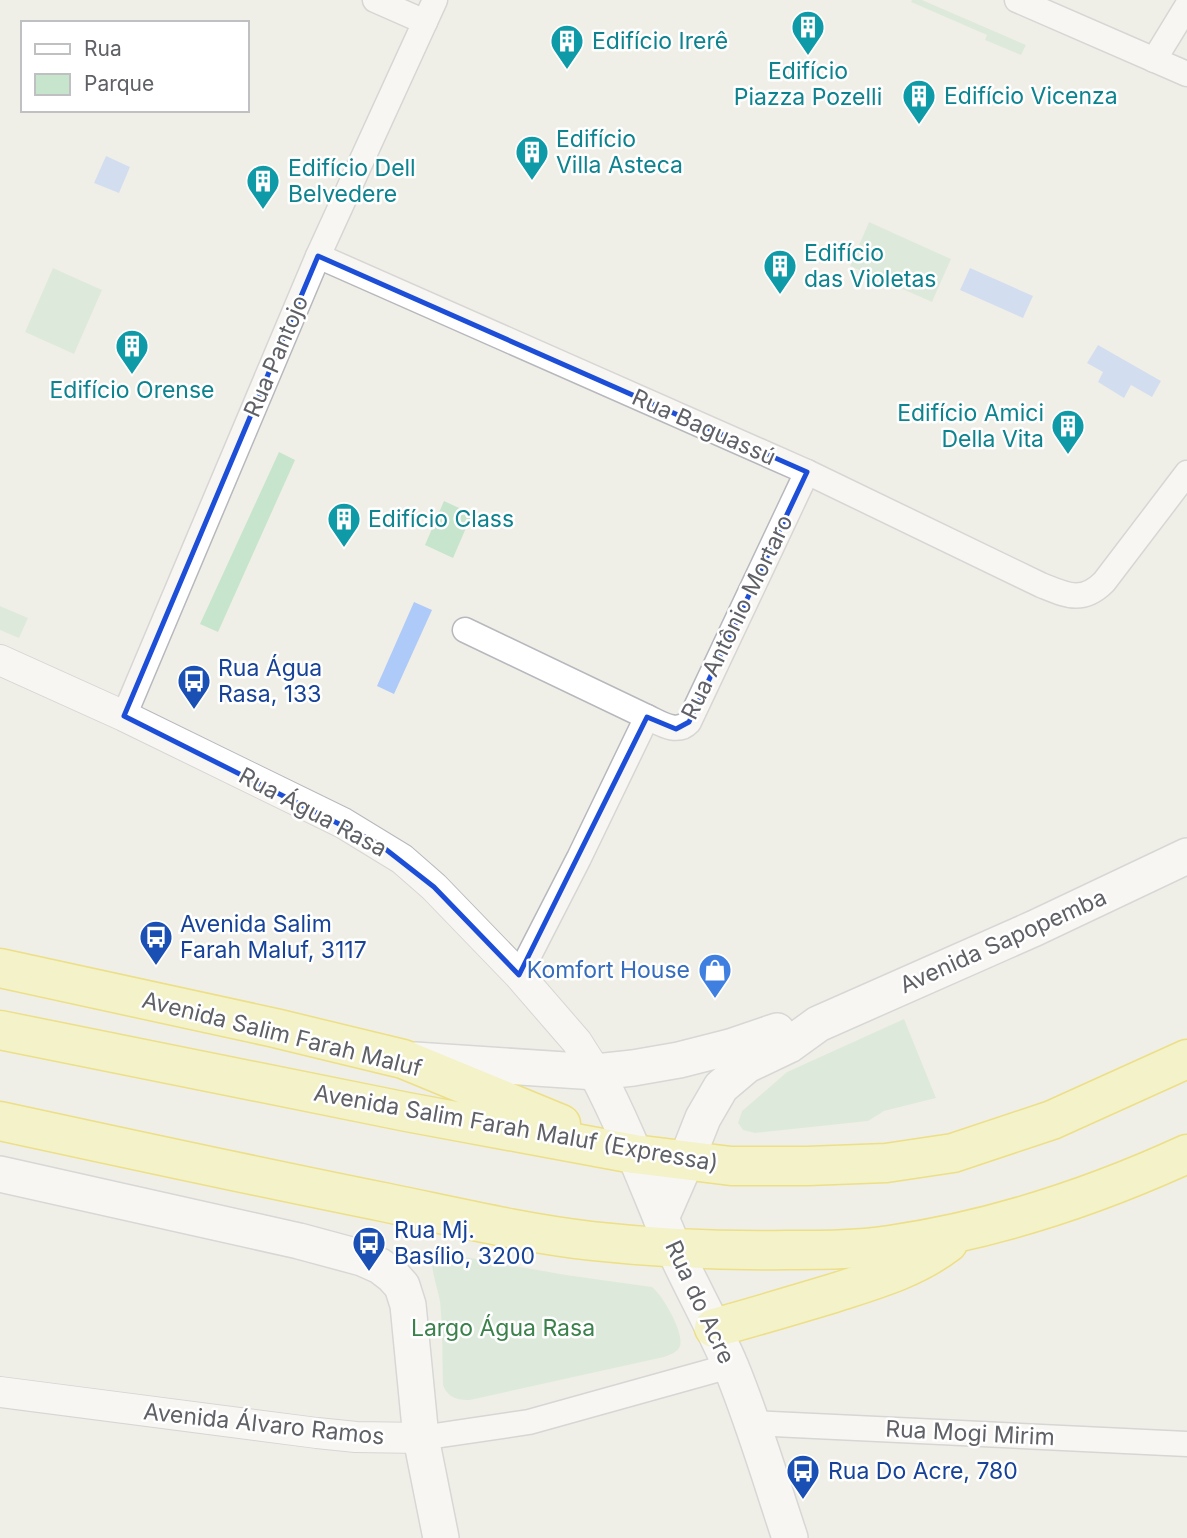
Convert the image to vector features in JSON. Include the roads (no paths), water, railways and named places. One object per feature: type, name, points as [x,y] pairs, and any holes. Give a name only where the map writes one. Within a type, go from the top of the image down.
[{"type":"highway","name":"Avenida Salim Farah Maluf","points":[[0,968],[403,1059],[634,1154]]},
{"type":"highway","name":"Avenida Salim Farah Maluf (Expressa)","points":[[0,1030],[407,1112],[634,1154],[731,1166],[886,1163],[953,1153],[1052,1120],[1187,1059]]},
{"type":"highway","points":[[0,1121],[527,1231],[593,1241],[667,1233],[756,1251],[889,1245],[963,1232],[1056,1205],[1187,1154]]},
{"type":"highway","points":[[0,1138],[67,1135]]},
{"type":"highway","points":[[714,1328],[900,1271],[931,1256],[963,1232]]},
{"type":"main road","name":"Avenida Sapopemba","points":[[667,1233],[686,1161],[703,1118],[721,1087],[747,1065],[789,1045],[818,1024],[1022,934],[1187,856]]},
{"type":"main road","name":"Avenida Sapopemba","points":[[403,1059],[596,1072],[679,1060],[730,1047],[785,1028],[818,1024]]},
{"type":"main road","name":"Rua do Acre","points":[[596,1072],[610,1097],[667,1233],[730,1366],[753,1423],[790,1538]]},
{"type":"main road","points":[[0,1174],[299,1241],[362,1258],[380,1266],[393,1276],[402,1286],[408,1306],[421,1438],[441,1538]]},
{"type":"street","points":[[375,0],[430,11]]},
{"type":"street","points":[[1017,0],[1187,74]]},
{"type":"street","points":[[1154,60],[1187,6]]},
{"type":"street","name":"Rua Pantojo","points":[[124,716],[318,256],[430,11]]},
{"type":"street","name":"Rua Baguassú","points":[[318,256],[807,472],[1041,585],[1069,595],[1078,597],[1098,589],[1116,569],[1187,473]]},
{"type":"street","name":"Rua Antônio Mortaro","points":[[465,630],[647,717],[676,729],[685,727],[807,472]]},
{"type":"street","name":"Rua Água Rasa","points":[[0,660],[124,716],[343,823],[402,859],[434,887],[519,975],[577,1042],[596,1072]]},
{"type":"street","name":"Rua Antônio Mortaro","points":[[519,975],[647,717]]},
{"type":"street","points":[[1149,1171],[1187,1172]]},
{"type":"street","name":"Avenida Álvaro Ramos","points":[[0,1392],[317,1433],[421,1438],[529,1422],[730,1366]]},
{"type":"street","name":"Rua Mogi Mirim","points":[[753,1423],[1187,1444]]},
{"type":"water","points":[[106,156],[130,167],[119,193],[94,183]]},
{"type":"water","points":[[970,268],[1033,296],[1023,318],[960,290]]},
{"type":"water","points":[[1098,345],[1161,381],[1152,397],[1131,385],[1124,398],[1098,382],[1103,372],[1087,363]]},
{"type":"water","points":[[414,602],[432,610],[394,694],[377,686]]},
{"type":"place","name":"Edifício Piazza Pozelli","points":[[808,57]]},
{"type":"place","name":"Edifício Irerê","points":[[567,71]]},
{"type":"place","name":"Edifício Vicenza","points":[[919,126]]},
{"type":"place","name":"Edifício Villa Asteca","points":[[532,182]]},
{"type":"place","name":"Edifício Dell Belvedere","points":[[263,211]]},
{"type":"place","name":"Edifício das Violetas","points":[[780,296]]},
{"type":"place","name":"Edifício Orense","points":[[132,376]]},
{"type":"place","name":"Edifício Amici Della Vita","points":[[1068,456]]},
{"type":"place","name":"Edifício Class","points":[[344,549]]},
{"type":"place","name":"Rua Água Rasa, 133","points":[[194,711]]},
{"type":"place","name":"Avenida Salim Farah Maluf, 3117","points":[[156,967]]},
{"type":"place","name":"Komfort House","points":[[715,1000]]},
{"type":"place","name":"Rua Mj. Basílio, 3200","points":[[369,1273]]},
{"type":"place","name":"Rua Do Acre, 780","points":[[803,1501]]},
{"type":"park label","name":"Largo Água Rasa","points":[[503,1328]]}]
